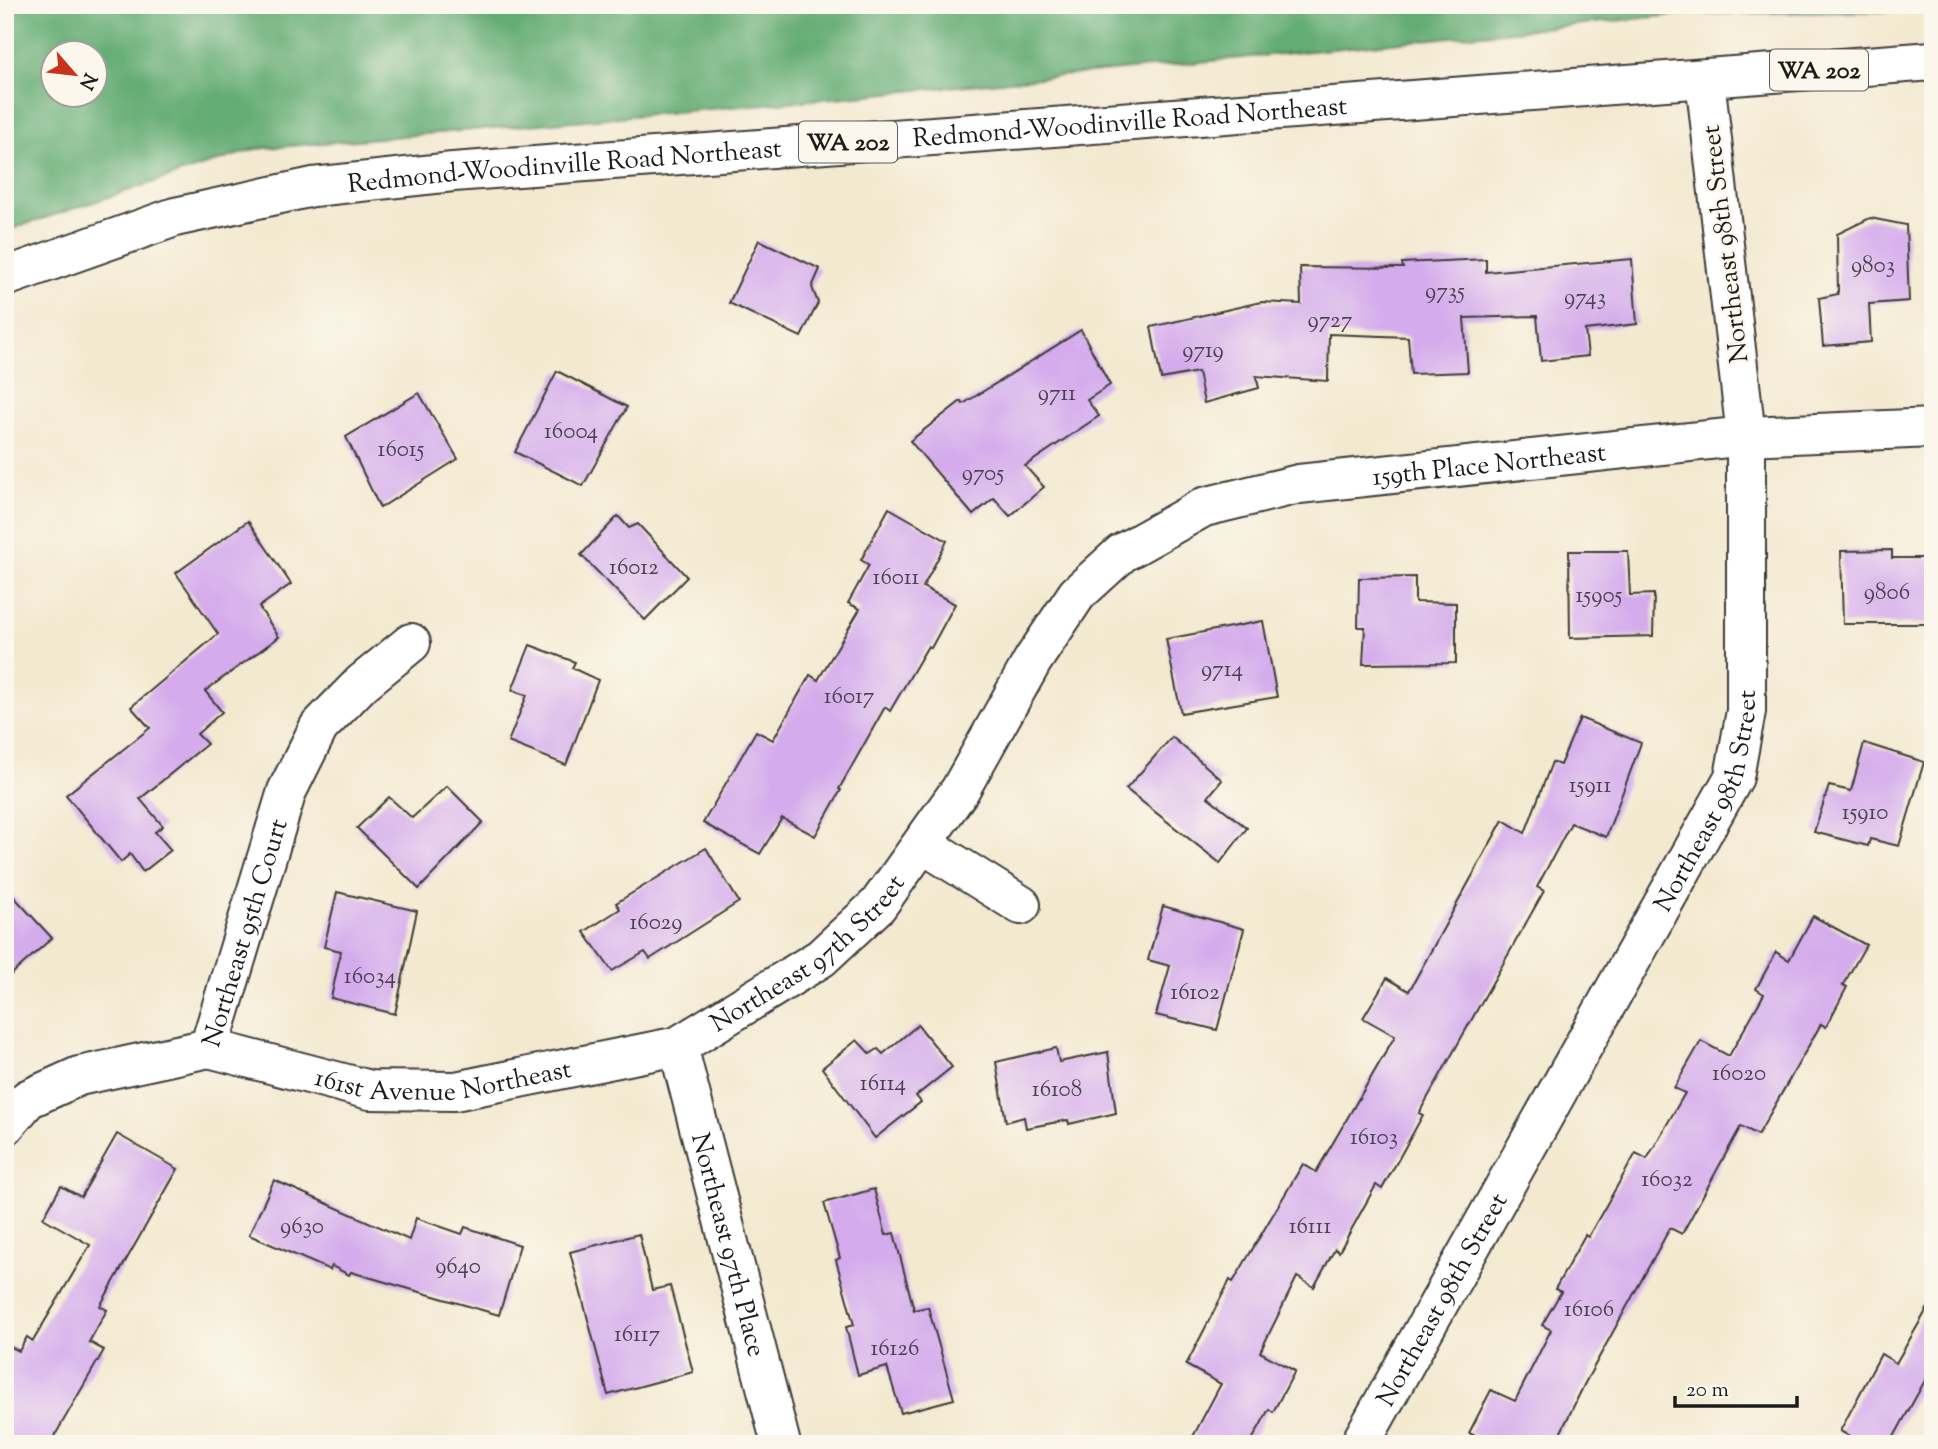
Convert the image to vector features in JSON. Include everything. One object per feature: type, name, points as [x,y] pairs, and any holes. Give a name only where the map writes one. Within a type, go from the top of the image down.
[{"type":"street","name":"Redmond-Woodinville Road Northeast","points":[[5,277],[176,216],[313,187],[453,172],[1933,61]]},
{"type":"street","name":"Northeast 98th Street","points":[[1360,1444],[1734,777],[1746,711],[1746,436],[1705,79]]},
{"type":"street","name":"159th Place Northeast","points":[[1077,594],[1122,553],[1205,507],[1299,484],[1746,436],[1933,428]]},
{"type":"street","name":"Northeast 97th Street","points":[[678,1046],[821,958],[878,905],[960,790],[1033,660],[1077,594]]},
{"type":"street","name":"Northeast 95th Court","points":[[5,1126],[28,1099],[79,1076],[209,1048],[287,791],[319,727],[362,683],[411,643]]},
{"type":"street","name":"Northeast 97th Street","points":[[923,844],[1021,905]]},
{"type":"street","name":"161st Avenue Northeast","points":[[209,1048],[370,1090],[456,1091],[678,1046]]},
{"type":"street","name":"Northeast 97th Place","points":[[678,1046],[781,1444]]},
{"type":"green space","points":[[5,5],[1933,5],[1933,11],[1685,14],[857,96],[255,149],[5,231]]},
{"type":"building","points":[[1870,218],[1906,225],[1909,301],[1869,304],[1871,342],[1823,346],[1819,298],[1838,294],[1837,234]]},
{"type":"building","points":[[759,240],[820,269],[812,287],[818,303],[801,337],[729,303]]},
{"type":"building","points":[[1486,259],[1486,272],[1632,259],[1637,324],[1585,330],[1588,356],[1541,361],[1537,316],[1464,318],[1468,372],[1411,374],[1408,337],[1329,334],[1328,381],[1256,376],[1259,388],[1204,403],[1198,372],[1161,379],[1151,327],[1261,302],[1301,304],[1300,267],[1403,268],[1402,263]]},
{"type":"building","points":[[1081,330],[1110,385],[1087,400],[1099,416],[1025,466],[1044,487],[1010,516],[994,498],[973,515],[910,441],[961,401],[963,404]]},
{"type":"building","points":[[557,371],[627,407],[583,486],[515,452]]},
{"type":"building","points":[[419,393],[458,459],[380,508],[346,437]]},
{"type":"building","points":[[889,508],[947,541],[923,587],[955,604],[931,648],[928,646],[890,711],[885,707],[815,836],[782,818],[760,854],[703,823],[756,731],[773,740],[810,675],[818,680],[860,609],[848,603],[869,565],[861,560]]},
{"type":"building","points":[[618,516],[629,528],[638,524],[687,577],[645,620],[581,555]]},
{"type":"building","points":[[248,521],[291,584],[259,607],[279,637],[205,691],[222,712],[197,734],[207,744],[140,799],[163,826],[155,832],[171,850],[143,872],[130,854],[121,862],[66,795],[150,728],[131,707],[218,634],[176,573]]},
{"type":"building","points":[[1892,550],[1892,558],[1933,558],[1933,624],[1843,624],[1841,551]]},
{"type":"building","points":[[1569,551],[1628,551],[1630,595],[1654,594],[1653,636],[1570,638]]},
{"type":"building","points":[[1415,577],[1415,602],[1456,603],[1456,663],[1363,664],[1365,627],[1358,627],[1359,578]]},
{"type":"building","points":[[1263,621],[1277,697],[1181,713],[1166,639]]},
{"type":"building","points":[[530,645],[575,662],[572,668],[598,680],[566,765],[508,742],[527,695],[512,690]]},
{"type":"building","points":[[1580,718],[1641,743],[1606,837],[1571,823],[1537,887],[1544,891],[1419,1113],[1423,1115],[1382,1189],[1376,1185],[1339,1252],[1335,1249],[1314,1287],[1297,1277],[1260,1352],[1295,1371],[1273,1412],[1269,1409],[1250,1444],[1189,1444],[1221,1384],[1186,1365],[1230,1280],[1233,1282],[1303,1164],[1316,1172],[1395,1036],[1363,1018],[1387,978],[1409,991],[1503,820],[1525,833],[1552,762],[1560,765]]},
{"type":"building","points":[[1172,737],[1222,780],[1208,797],[1247,828],[1220,863],[1126,789]]},
{"type":"building","points":[[1864,743],[1924,762],[1899,846],[1870,839],[1868,846],[1814,832],[1829,786],[1851,791]]},
{"type":"building","points":[[447,786],[483,822],[419,889],[357,828],[389,797],[412,818]]},
{"type":"building","points":[[706,848],[739,902],[650,959],[645,952],[612,971],[584,932],[620,909],[616,903]]},
{"type":"building","points":[[5,887],[52,938],[5,980]]},
{"type":"building","points":[[337,892],[417,911],[395,1014],[331,998],[341,951],[324,947]]},
{"type":"building","points":[[1163,906],[1244,929],[1217,1030],[1156,1015],[1170,966],[1148,960]]},
{"type":"building","points":[[1813,916],[1866,945],[1843,985],[1847,987],[1826,1027],[1821,1024],[1758,1135],[1741,1126],[1682,1234],[1670,1228],[1585,1383],[1555,1444],[1491,1444],[1469,1433],[1491,1390],[1515,1401],[1551,1330],[1542,1325],[1561,1292],[1555,1289],[1636,1153],[1647,1159],[1685,1093],[1674,1088],[1701,1041],[1729,1056],[1764,994],[1756,989],[1776,952],[1789,960]]},
{"type":"building","points":[[918,1025],[952,1067],[916,1096],[921,1102],[875,1138],[822,1068],[857,1040],[870,1054],[878,1049],[883,1054]]},
{"type":"building","points":[[1056,1048],[1059,1062],[1108,1052],[1116,1113],[1069,1124],[1068,1120],[1026,1128],[1024,1117],[1006,1122],[996,1062]]},
{"type":"building","points":[[117,1134],[178,1169],[100,1306],[107,1310],[89,1342],[104,1350],[50,1444],[5,1444],[5,1344],[19,1351],[27,1337],[33,1341],[90,1245],[43,1218],[61,1186],[81,1197]]},
{"type":"building","points":[[274,1180],[409,1240],[416,1218],[462,1234],[465,1227],[520,1245],[499,1315],[351,1272],[349,1275],[332,1266],[330,1270],[249,1235]]},
{"type":"building","points":[[874,1189],[886,1235],[894,1233],[914,1310],[928,1307],[954,1399],[901,1413],[887,1367],[858,1375],[846,1327],[854,1325],[836,1260],[840,1258],[824,1203]]},
{"type":"building","points":[[639,1234],[652,1290],[670,1286],[693,1372],[608,1395],[570,1252]]},
{"type":"building","points":[[1933,1299],[1933,1366],[1890,1444],[1864,1444],[1840,1431],[1881,1354],[1896,1363]]}]
